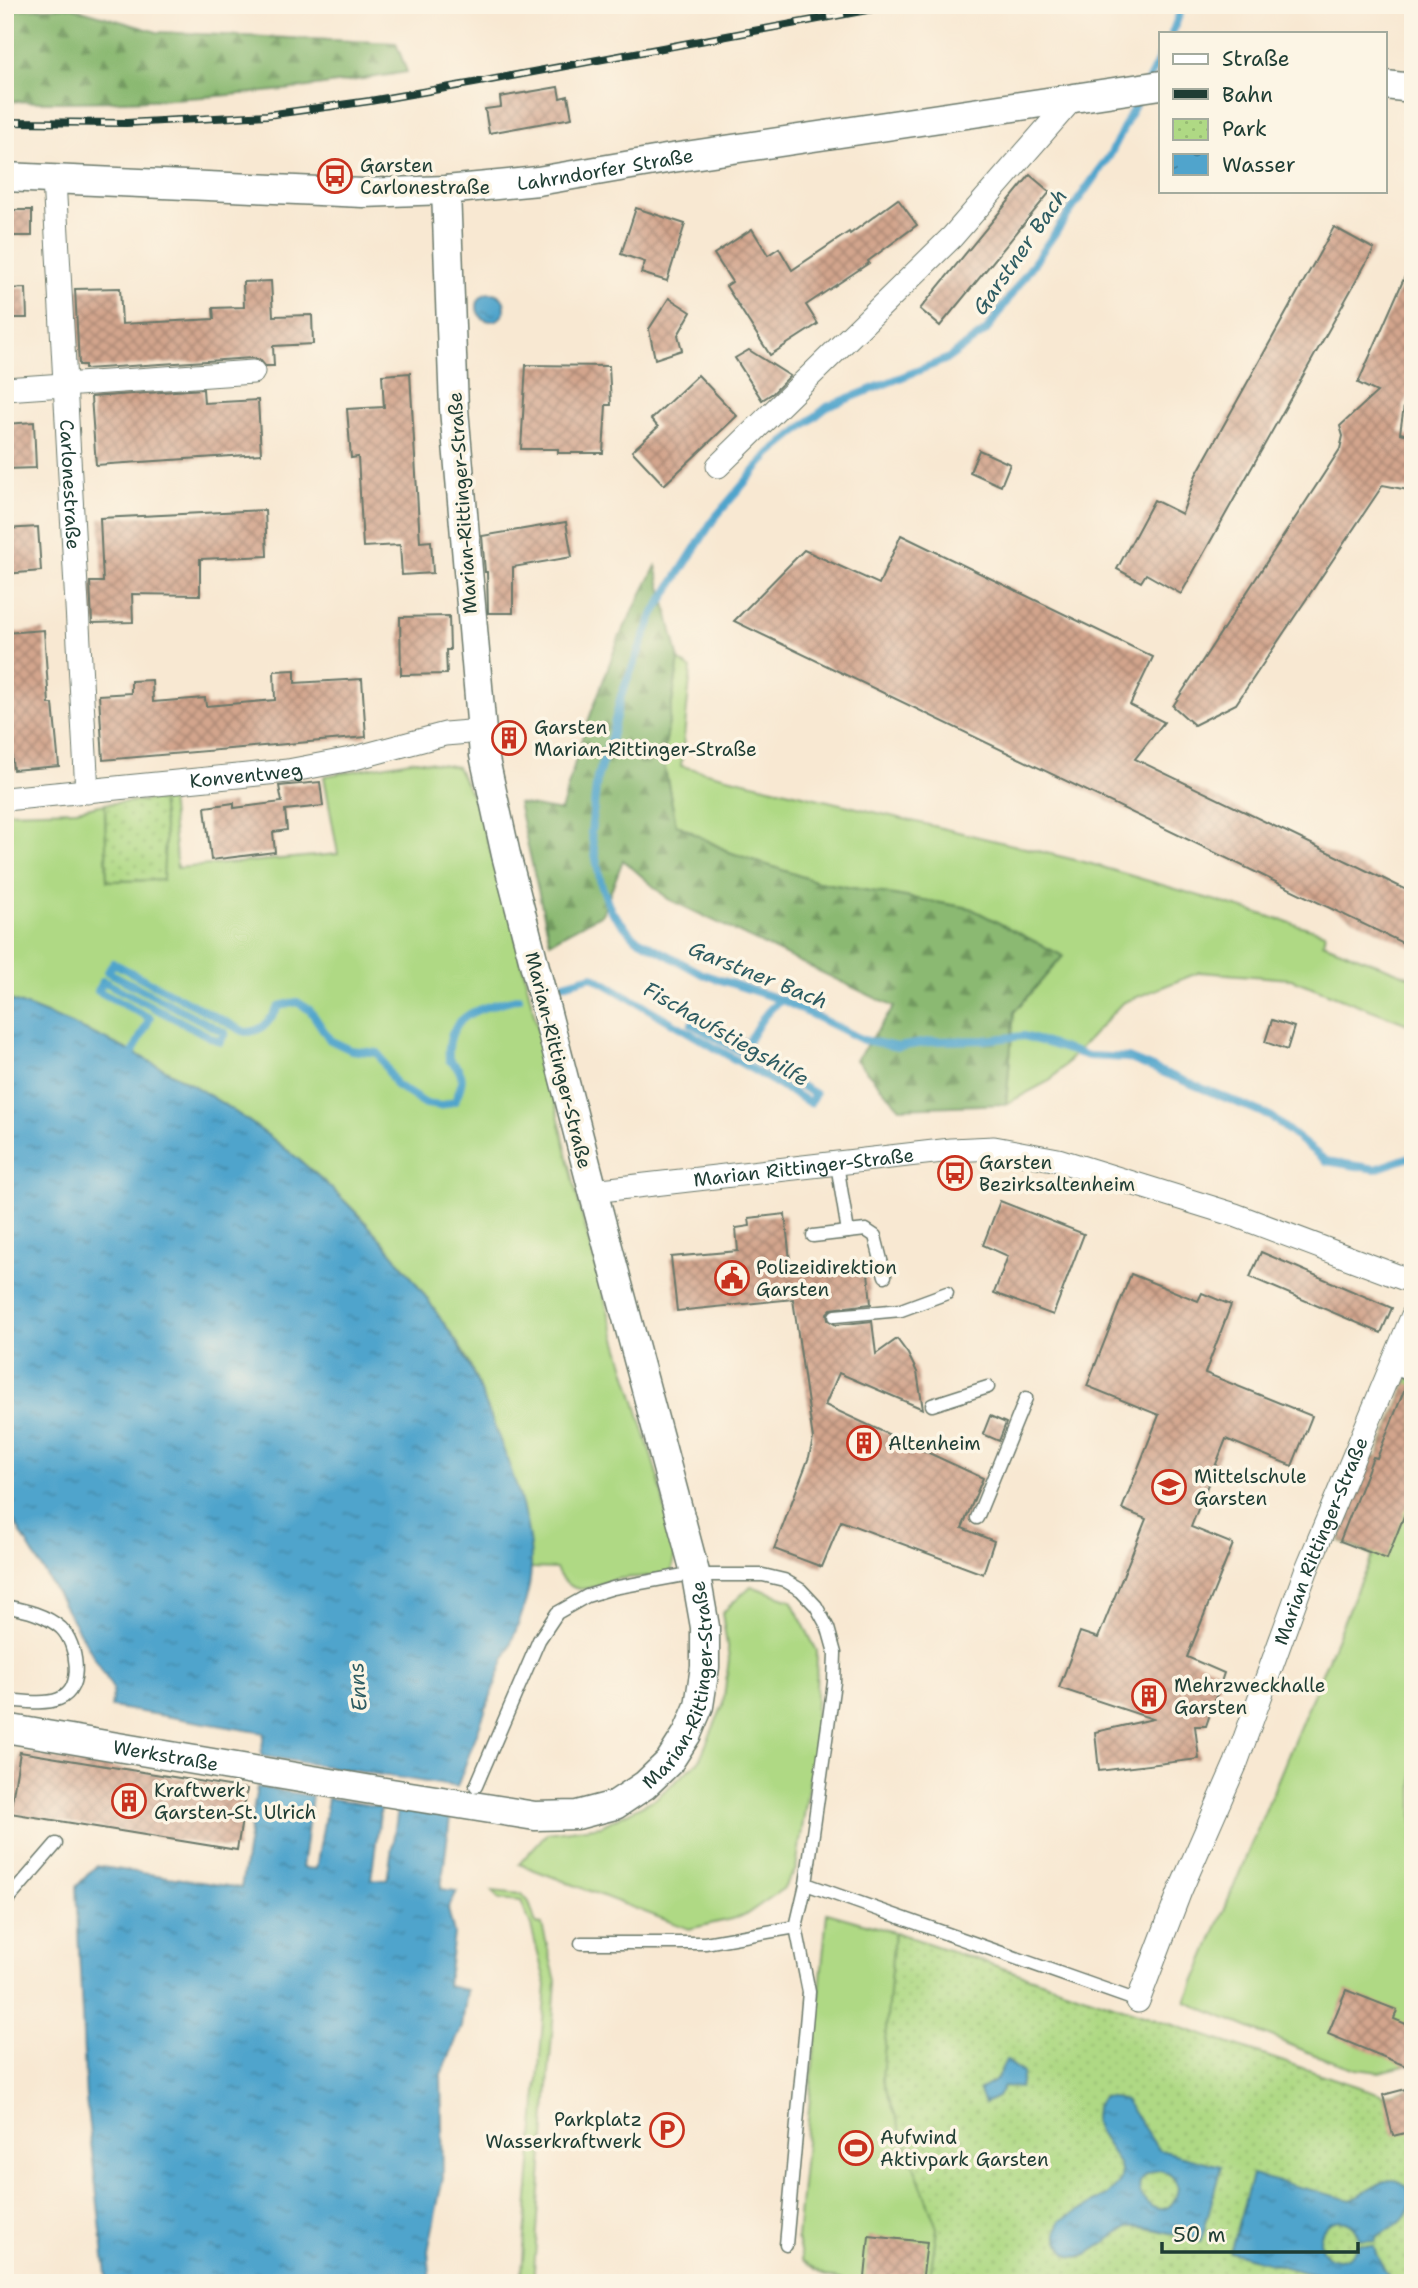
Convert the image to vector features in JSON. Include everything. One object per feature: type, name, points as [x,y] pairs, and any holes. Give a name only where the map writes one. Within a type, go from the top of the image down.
[{"type":"street","name":"Lahrndorfer Straße","points":[[5,177],[363,193],[446,190],[538,181],[672,158],[1159,85]]},
{"type":"street","points":[[1386,85],[1413,88]]},
{"type":"street","points":[[718,466],[952,237],[1084,95]]},
{"type":"street","name":"Carlonestraße","points":[[54,179],[87,792]]},
{"type":"street","name":"Marian-Rittinger-Straße","points":[[446,190],[454,409],[484,755],[506,855],[696,1576],[705,1628],[705,1667],[699,1706],[687,1734],[669,1762],[645,1785],[615,1805],[577,1815],[535,1816]]},
{"type":"street","points":[[5,389],[66,387],[253,372]]},
{"type":"street","name":"Konventweg","points":[[5,799],[288,771],[351,759],[445,734],[481,731]]},
{"type":"street","name":"Marian Rittinger-Straße","points":[[593,1191],[951,1150],[994,1148],[1058,1160],[1247,1220],[1413,1282]]},
{"type":"street","name":"Marian Rittinger-Straße","points":[[1138,2001],[1180,1891],[1236,1763],[1306,1571],[1413,1315]]},
{"type":"street","name":"Werkstraße","points":[[14,1729],[535,1816]]},
{"type":"lane","points":[[837,1164],[848,1232]]},
{"type":"lane","points":[[813,1236],[866,1230],[875,1236],[885,1276]]},
{"type":"lane","points":[[835,1316],[901,1310],[947,1293]]},
{"type":"lane","points":[[1391,1367],[1413,1376]]},
{"type":"lane","points":[[932,1405],[988,1387]]},
{"type":"lane","points":[[977,1518],[1026,1398]]},
{"type":"lane","points":[[476,1786],[539,1640],[557,1613],[587,1596],[613,1588],[684,1575],[763,1574],[784,1580],[801,1590],[817,1606],[828,1628],[835,1653],[834,1682],[806,1884],[796,1927],[809,1992],[786,2245]]},
{"type":"lane","points":[[5,1606],[35,1613],[61,1628],[70,1643],[77,1670],[73,1685],[63,1698],[50,1702],[5,1700]]},
{"type":"lane","points":[[5,1903],[56,1844]]},
{"type":"lane","points":[[806,1884],[1138,2001]]},
{"type":"lane","points":[[581,1942],[705,1943],[796,1927]]},
{"type":"green space","points":[[71,7],[157,32],[396,43],[407,72],[307,87],[207,97],[106,102],[5,101],[5,10]]},
{"type":"green space","points":[[656,566],[679,660],[663,759],[676,824],[729,852],[818,882],[970,908],[1063,956],[1014,1012],[1006,1104],[900,1108],[856,1060],[894,1007],[668,899],[623,860],[602,914],[550,942],[518,803],[561,811],[582,738],[619,638]]},
{"type":"green space","points":[[679,660],[691,669],[681,766],[1088,863],[1325,933],[1323,943],[1413,978],[1413,1026],[1291,979],[1200,972],[1122,1003],[1051,1080],[1006,1104],[1014,1012],[1063,956],[970,908],[818,882],[729,852],[676,824],[663,759]]},
{"type":"green space","points":[[416,760],[457,767],[474,800],[509,908],[580,1208],[659,1481],[675,1556],[671,1572],[607,1581],[580,1589],[566,1583],[556,1569],[531,1568],[523,1513],[513,1478],[466,1357],[394,1254],[348,1204],[299,1159],[245,1119],[189,1083],[130,1051],[5,998],[5,812],[76,810],[105,804],[107,881],[162,880],[165,838],[161,799],[170,798],[177,868],[338,854],[324,776]]},
{"type":"green space","points":[[161,799],[165,838],[163,880],[107,881],[105,804]]},
{"type":"green space","points":[[1413,1368],[1413,2064],[1379,2072],[1356,2069],[1315,2055],[1186,2002],[1373,1556],[1340,1541],[1373,1457],[1377,1458]]},
{"type":"green space","points":[[751,1586],[791,1600],[817,1651],[815,1743],[796,1869],[784,1888],[744,1916],[689,1929],[519,1864],[547,1833],[601,1826],[655,1799],[699,1761],[723,1705],[729,1659],[722,1613]]},
{"type":"green space","points":[[492,1891],[522,1894],[529,1902],[536,1924],[542,1925],[556,1981],[533,2283],[521,2283],[546,1985],[531,1926],[521,1901],[499,1899]]},
{"type":"green space","points":[[827,1913],[894,1932],[1383,2095],[1300,2283],[855,2283],[827,2276],[802,2260],[797,2239]]},
{"type":"green space","points":[[894,1932],[1383,2095],[1413,2087],[1413,2283],[929,2283],[937,2228],[882,2079]]},
{"type":"water","points":[[491,293],[501,297],[505,307],[501,317],[491,321],[481,317],[477,307],[481,297]]},
{"type":"water","name":"Enns","points":[[5,998],[69,1023],[131,1052],[191,1084],[247,1120],[300,1161],[350,1206],[395,1256],[462,1351],[474,1375],[514,1480],[525,1515],[531,1567],[521,1616],[457,1787],[261,1756],[264,1733],[111,1707],[113,1689],[5,1506]]},
{"type":"water","points":[[257,1787],[312,1796],[302,1868],[316,1869],[328,1798],[381,1807],[371,1879],[387,1880],[398,1809],[450,1817],[441,1889],[457,1891],[448,1909],[454,1934],[447,1986],[467,1990],[462,2027],[441,2075],[443,2177],[428,2251],[431,2283],[107,2283],[86,2100],[76,1887],[96,1866],[241,1888]]},
{"type":"water","points":[[1006,2060],[1023,2073],[1020,2088],[1004,2086],[998,2097],[985,2103],[979,2090],[996,2080]]},
{"type":"water","points":[[1104,2097],[1125,2100],[1159,2150],[1221,2166],[1201,2242],[1156,2229],[1132,2227],[1081,2256],[1072,2256],[1064,2251],[1057,2235],[1060,2221],[1110,2192],[1120,2181],[1118,2161],[1097,2130],[1094,2119],[1096,2108]],"holes":[[[1161,2170],[1172,2177],[1178,2188],[1172,2203],[1164,2209],[1154,2208],[1140,2193],[1140,2183],[1146,2175]]]},
{"type":"water","points":[[1252,2175],[1351,2200],[1386,2181],[1399,2181],[1404,2184],[1411,2200],[1408,2213],[1398,2224],[1377,2236],[1375,2241],[1359,2239],[1351,2224],[1341,2220],[1326,2226],[1320,2243],[1327,2255],[1340,2259],[1354,2252],[1358,2244],[1374,2246],[1392,2283],[1345,2283],[1230,2252]]},
{"type":"building","points":[[558,87],[560,98],[568,96],[572,118],[489,133],[485,109],[501,107],[500,97]]},
{"type":"building","points":[[1030,175],[1050,192],[940,326],[920,309]]},
{"type":"building","points":[[898,199],[917,225],[868,261],[869,263],[806,305],[818,324],[770,355],[726,286],[732,282],[714,254],[752,229],[768,255],[779,248],[792,270],[849,232],[850,234]]},
{"type":"building","points":[[636,208],[685,224],[667,281],[641,273],[645,262],[621,254]]},
{"type":"building","points":[[5,210],[32,210],[32,236],[5,236]]},
{"type":"building","points":[[1334,227],[1374,249],[1181,594],[1146,574],[1141,582],[1117,569],[1154,500],[1182,514],[1196,475]]},
{"type":"building","points":[[1413,258],[1413,387],[1404,406],[1400,433],[1413,436],[1413,491],[1383,485],[1236,704],[1194,725],[1173,706],[1340,449],[1343,436],[1340,426],[1377,392],[1358,383]]},
{"type":"building","points":[[271,281],[273,316],[312,315],[313,344],[273,346],[274,366],[265,366],[260,360],[252,358],[85,369],[85,365],[79,365],[75,289],[120,288],[122,324],[214,319],[213,308],[244,307],[243,282]]},
{"type":"building","points":[[26,288],[27,318],[5,318],[5,289]]},
{"type":"building","points":[[669,298],[691,312],[678,335],[682,350],[655,359],[649,329]]},
{"type":"building","points":[[749,350],[790,376],[762,400],[735,358]]},
{"type":"building","points":[[526,365],[609,366],[611,405],[606,405],[603,453],[558,453],[558,449],[521,449]]},
{"type":"building","points":[[410,373],[420,542],[431,541],[433,573],[402,575],[400,545],[363,547],[358,457],[351,458],[347,409],[384,407],[382,375]]},
{"type":"building","points":[[698,375],[737,416],[664,485],[632,451],[658,427],[651,419]]},
{"type":"building","points":[[203,389],[204,403],[258,400],[261,454],[96,465],[91,397]]},
{"type":"building","points":[[34,422],[36,468],[5,469],[5,424]]},
{"type":"building","points":[[979,450],[1010,464],[1001,486],[970,472]]},
{"type":"building","points":[[265,510],[267,556],[200,559],[200,595],[132,594],[133,622],[92,623],[90,582],[103,582],[100,518]]},
{"type":"building","points":[[566,522],[572,557],[513,567],[513,613],[488,613],[487,572],[482,536]]},
{"type":"building","points":[[38,527],[41,571],[5,574],[5,529]]},
{"type":"building","points":[[901,535],[1153,657],[1130,705],[1164,722],[1135,759],[1413,893],[1413,948],[734,621],[804,550],[879,584]]},
{"type":"building","points":[[449,616],[450,650],[446,650],[447,674],[401,675],[400,617]]},
{"type":"building","points":[[44,630],[49,704],[53,704],[59,766],[13,770],[5,690],[5,633]]},
{"type":"building","points":[[295,670],[295,683],[362,679],[366,737],[103,760],[99,695],[131,693],[131,681],[152,680],[153,702],[205,698],[206,706],[275,700],[274,671]]},
{"type":"building","points":[[320,782],[323,806],[285,810],[287,830],[273,832],[275,852],[211,860],[205,807],[234,803],[234,808],[282,802],[279,786]]},
{"type":"building","points":[[1272,1020],[1294,1027],[1287,1050],[1265,1042]]},
{"type":"building","points":[[1000,1201],[1084,1234],[1053,1315],[994,1293],[1008,1256],[983,1245]]},
{"type":"building","name":"Altenheim","points":[[785,1214],[791,1270],[867,1262],[871,1304],[831,1309],[827,1313],[828,1320],[836,1325],[872,1321],[876,1354],[897,1339],[917,1372],[923,1409],[839,1373],[825,1405],[983,1478],[962,1528],[994,1541],[983,1574],[841,1521],[822,1567],[774,1549],[809,1457],[813,1439],[793,1299],[677,1311],[671,1257],[738,1251],[736,1228],[750,1226],[749,1218]]},
{"type":"building","points":[[1261,1252],[1392,1308],[1381,1333],[1250,1277]]},
{"type":"building","name":"Mittelschule Garsten","points":[[1131,1274],[1198,1301],[1202,1293],[1231,1305],[1205,1373],[1312,1416],[1292,1466],[1226,1439],[1191,1527],[1233,1544],[1187,1657],[1224,1673],[1206,1726],[1195,1726],[1199,1759],[1099,1771],[1095,1732],[1153,1719],[1059,1688],[1080,1632],[1098,1638],[1146,1519],[1122,1509],[1159,1415],[1087,1386]]},
{"type":"building","points":[[1407,1383],[1413,1385],[1413,1493],[1387,1559],[1340,1541],[1373,1457],[1377,1458]]},
{"type":"building","points":[[990,1416],[1006,1423],[999,1441],[983,1434]]},
{"type":"building","name":"Kraftwerk Garsten-St. Ulrich","points":[[20,1752],[247,1789],[237,1850],[10,1813]]},
{"type":"building","points":[[1346,1990],[1397,2010],[1394,2019],[1413,2027],[1413,2055],[1408,2067],[1328,2034]]},
{"type":"building","points":[[1413,2087],[1413,2131],[1393,2136],[1383,2095]]},
{"type":"building","points":[[869,2236],[927,2242],[922,2283],[865,2278]]},
{"type":"waterway","name":"Garstner Bach","points":[[1172,32],[1183,5]]},
{"type":"waterway","name":"Garstner Bach","points":[[1148,81],[1159,59]]},
{"type":"waterway","name":"Garstner Bach","points":[[1140,95],[1110,155],[986,331],[947,359],[827,407],[769,454],[713,520],[654,613],[621,696],[597,778],[591,833],[601,884],[611,911],[634,937],[702,974],[782,1000],[863,1040],[898,1047],[935,1041],[1024,1036],[1088,1056],[1128,1058],[1270,1116],[1326,1161],[1375,1169],[1413,1156]]},
{"type":"waterway","name":"Fischaufstiegshilfe","points":[[133,1052],[150,1018],[98,991],[103,981],[220,1042],[225,1033],[108,972],[113,963],[245,1032],[261,1028],[279,1006],[297,1002],[310,1010],[330,1040],[351,1050],[378,1053],[396,1085],[426,1104],[440,1106],[455,1101],[462,1079],[459,1069],[449,1060],[449,1044],[453,1031],[460,1022],[480,1009],[519,998]]},
{"type":"waterway","name":"Fischaufstiegshilfe","points":[[564,984],[592,976],[810,1103],[815,1094],[692,1024],[697,1016],[747,1044],[766,1014],[782,1000]]},
{"type":"railway","points":[[5,122],[126,123],[267,115],[474,83],[894,5]]},
{"type":"place","name":"Garsten Carlonestraße","points":[[335,176]]},
{"type":"place","name":"Garsten Marian-Rittinger-Straße","points":[[509,738]]},
{"type":"place","name":"Garsten Bezirksaltenheim","points":[[955,1173]]},
{"type":"place","name":"Polizeidirektion Garsten","points":[[732,1278]]},
{"type":"place","name":"Altenheim","points":[[864,1443]]},
{"type":"place","name":"Mittelschule Garsten","points":[[1169,1487]]},
{"type":"place","name":"Mehrzweckhalle Garsten","points":[[1149,1696]]},
{"type":"place","name":"Kraftwerk Garsten-St. Ulrich","points":[[129,1801]]},
{"type":"place","name":"Parkplatz Wasserkraftwerk","points":[[667,2130]]},
{"type":"place","name":"Aufwind Aktivpark Garsten","points":[[856,2148]]}]
